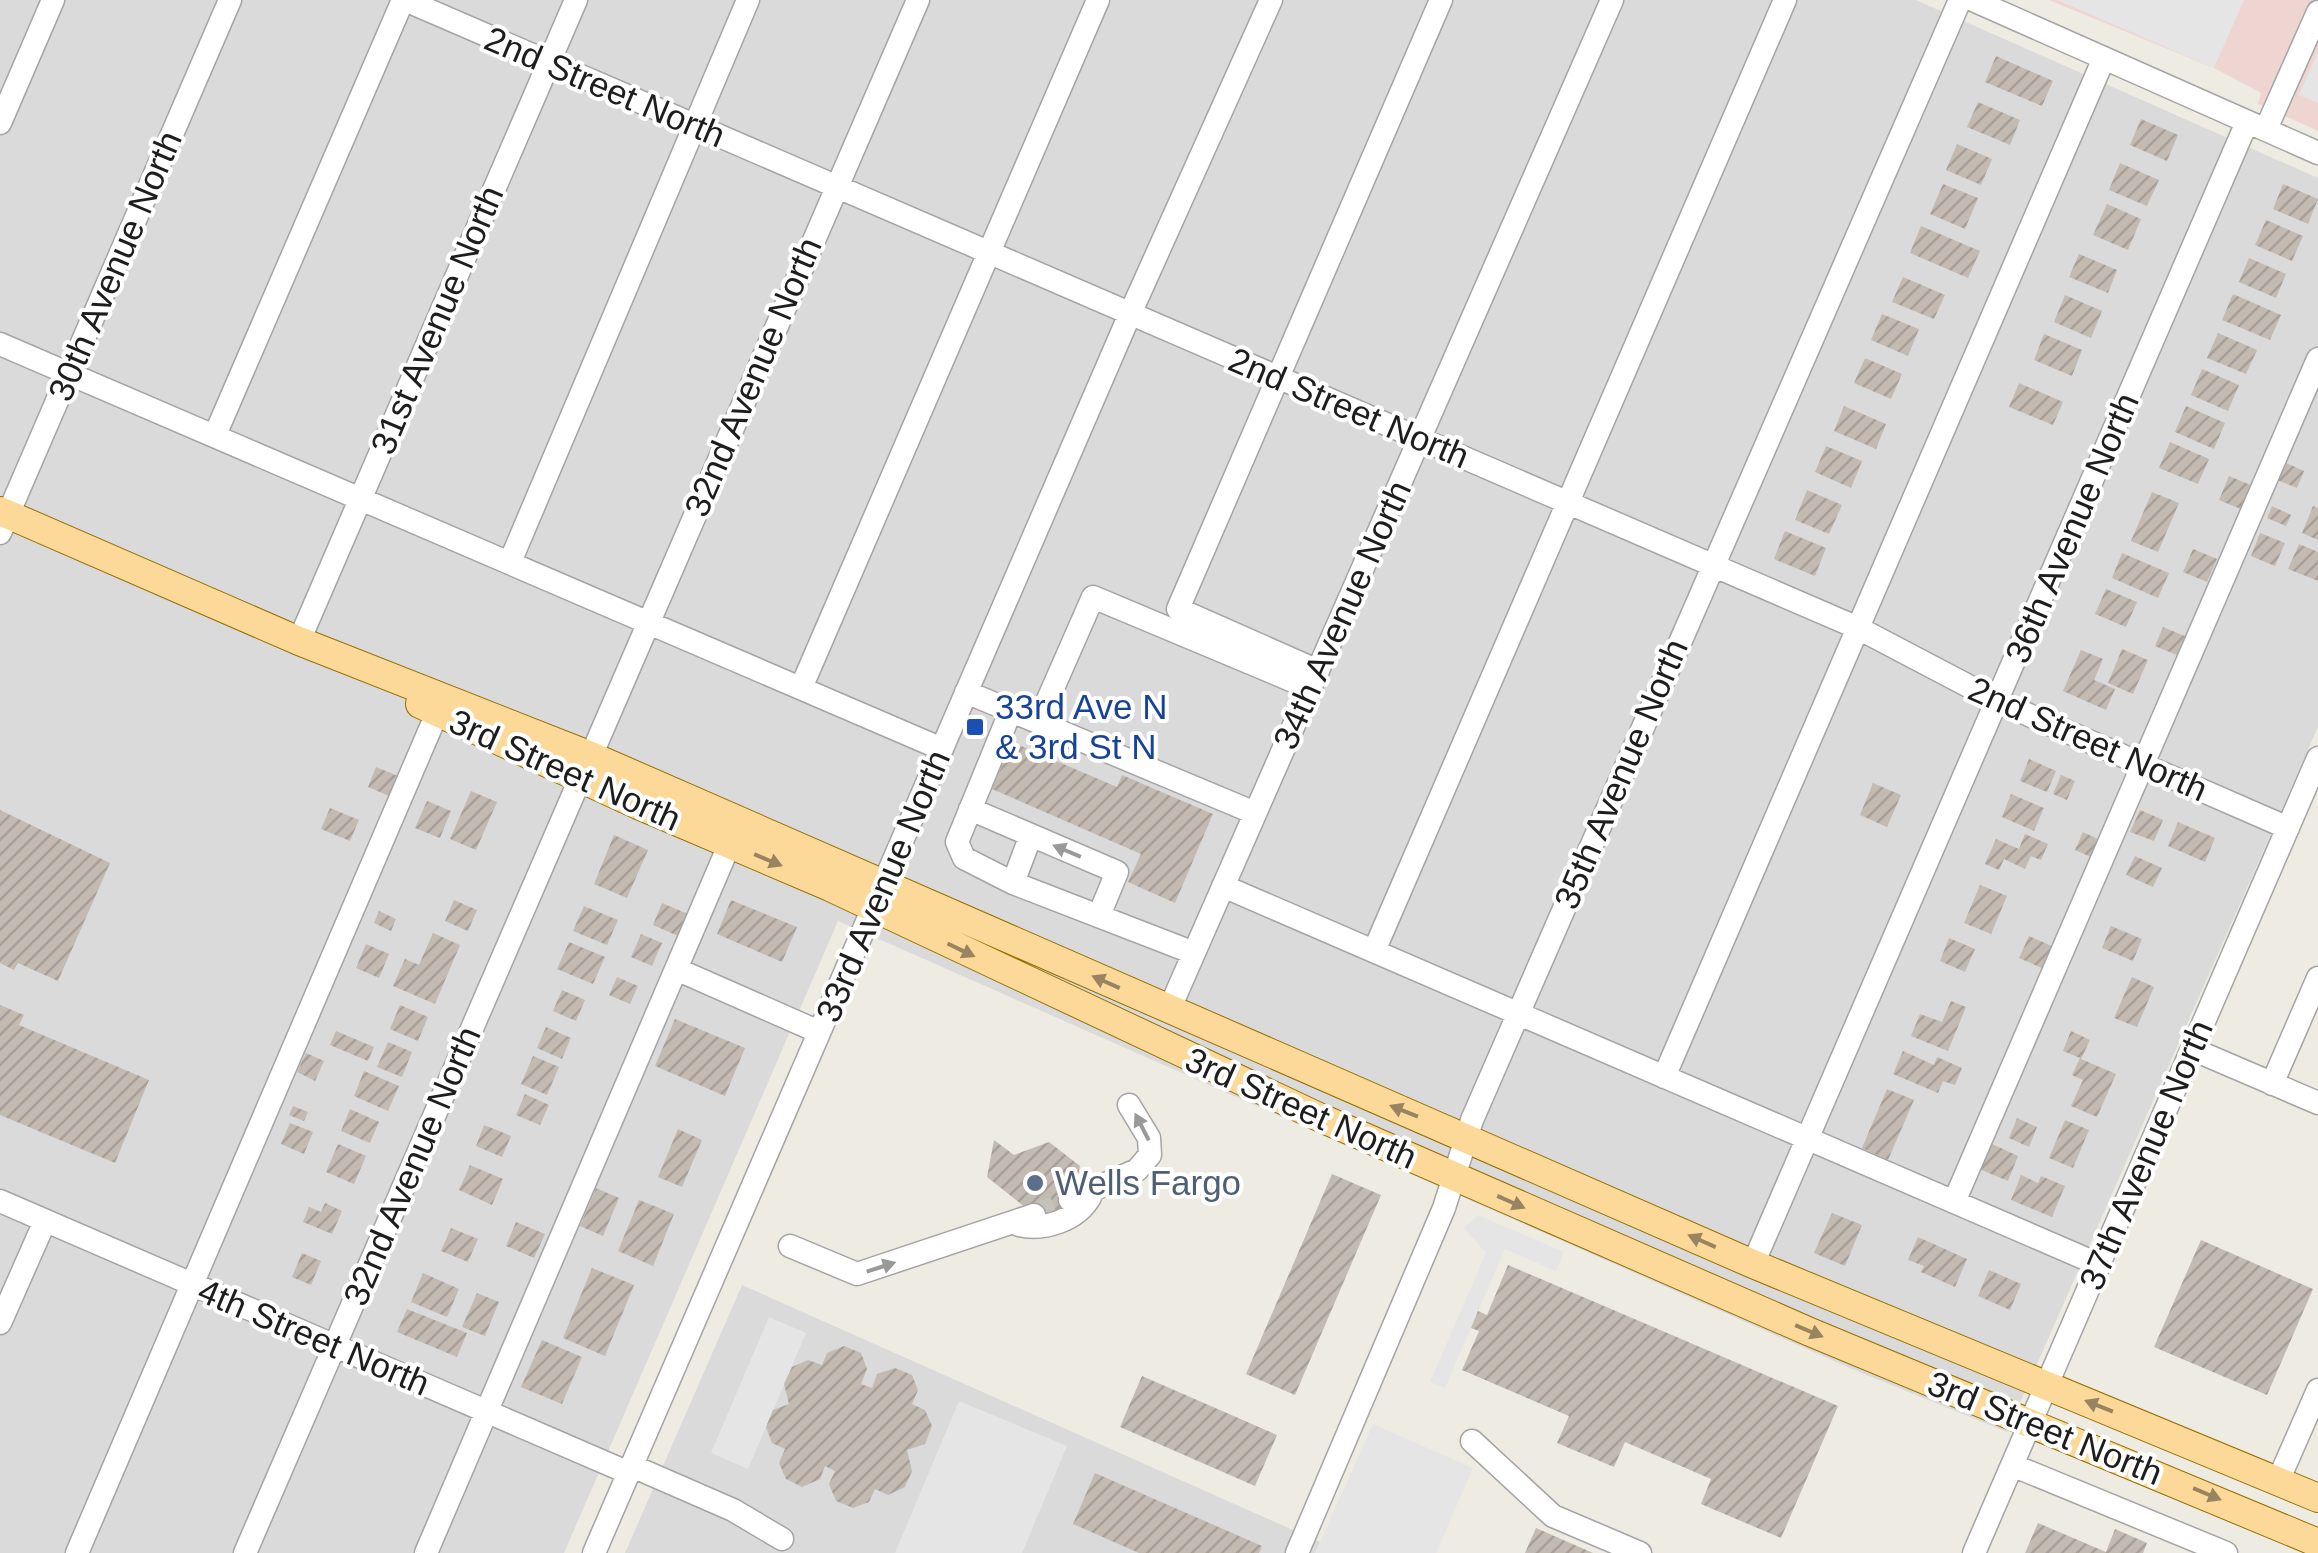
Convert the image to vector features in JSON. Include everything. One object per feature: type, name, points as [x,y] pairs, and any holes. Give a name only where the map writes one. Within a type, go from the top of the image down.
[{"type":"main road","name":"3rd Street North","points":[[3,520],[299,641],[879,897],[1196,1062],[1456,1178],[2318,1543]]},
{"type":"main road","name":"3rd Street North","points":[[299,641],[438,712],[586,767],[730,844],[879,897],[1169,1010],[1753,1264],[2318,1498]]},
{"type":"street","points":[[0,123],[54,0]]},
{"type":"street","name":"30th Avenue North","points":[[3,520],[230,0]]},
{"type":"street","points":[[216,435],[404,0]]},
{"type":"street","name":"2nd Street North","points":[[404,0],[1858,628],[1997,701],[2288,828]]},
{"type":"street","name":"31st Avenue North","points":[[299,641],[576,0]]},
{"type":"street","points":[[510,562],[748,0]]},
{"type":"street","name":"32nd Avenue North","points":[[245,1553],[918,0]]},
{"type":"street","points":[[800,688],[1098,0]]},
{"type":"street","name":"33rd Avenue North","points":[[594,1553],[1130,314],[1271,0]]},
{"type":"street","points":[[1314,679],[1178,609],[1442,0]]},
{"type":"street","name":"34th Avenue North","points":[[1169,1010],[1612,0]]},
{"type":"street","points":[[1374,952],[1785,0]]},
{"type":"street","name":"35th Avenue North","points":[[1297,1553],[1456,1178],[1465,1136],[1960,0]]},
{"type":"street","points":[[1973,0],[2318,153]]},
{"type":"street","name":"36th Avenue North","points":[[1753,1264],[1997,701],[2256,125],[2318,12]]},
{"type":"street","points":[[1664,1077],[2104,58]]},
{"type":"street","points":[[0,344],[942,749]]},
{"type":"street","points":[[1954,1202],[2318,359]]},
{"type":"street","points":[[1039,720],[1094,596],[1314,679]]},
{"type":"street","points":[[966,692],[1255,813]]},
{"type":"street","points":[[1011,710],[958,842],[964,858],[1013,883],[1100,912],[1194,952]]},
{"type":"street","points":[[77,1553],[438,712]]},
{"type":"street","name":"37th Avenue North","points":[[1974,1553],[2318,758]]},
{"type":"street","points":[[970,809],[1116,872],[1100,912]]},
{"type":"street","points":[[1013,883],[1031,835]]},
{"type":"street","points":[[426,1553],[730,844]]},
{"type":"street","points":[[1223,886],[2100,1265]]},
{"type":"street","points":[[676,969],[819,1032]]},
{"type":"street","points":[[2272,1084],[2318,979]]},
{"type":"street","points":[[2192,1049],[2318,1104]]},
{"type":"street","points":[[1070,1200],[1137,1170],[1150,1155],[1149,1138],[1129,1105]]},
{"type":"street","points":[[1011,1222],[1036,1229],[1052,1223],[1082,1211],[1095,1189]]},
{"type":"street","name":"4th Street North","points":[[0,1201],[488,1412],[733,1510],[782,1539]]},
{"type":"street","points":[[790,1246],[857,1274],[1034,1214]]},
{"type":"street","points":[[0,1323],[45,1221]]},
{"type":"street","points":[[2278,1481],[2318,1390]]},
{"type":"street","points":[[1472,1441],[1554,1516],[1640,1553]]},
{"type":"street","points":[[2012,1465],[2226,1553]]},
{"type":"street","points":[[2314,1553],[2318,1543]]},
{"type":"shaded area","points":[[0,0],[1916,0],[2318,178],[2318,727],[2007,1432],[1852,1369],[838,921],[564,1553],[0,1553]]},
{"type":"shaded area","points":[[2049,0],[2318,0],[2318,131],[2258,104],[2261,93],[2214,68]]},
{"type":"shaded area","points":[[2057,0],[2244,0],[2214,68]]},
{"type":"shaded area","points":[[2318,52],[2318,103],[2299,95]]},
{"type":"shaded area","points":[[1478,1215],[1564,1252],[1556,1271],[1505,1249],[1445,1388],[1430,1382],[1486,1253],[1464,1228]]},
{"type":"shaded area","points":[[742,1285],[1320,1542],[1315,1553],[625,1553]]},
{"type":"shaded area","points":[[769,1317],[806,1333],[748,1469],[711,1453]]},
{"type":"shaded area","points":[[959,1401],[1067,1446],[1022,1553],[895,1553]]},
{"type":"shaded area","points":[[1373,1424],[1473,1468],[1436,1553],[1315,1553]]},
{"type":"building","points":[[1996,56],[2053,81],[2042,106],[1985,82]]},
{"type":"building","points":[[1978,102],[2020,120],[2010,145],[1967,127]]},
{"type":"building","points":[[2141,119],[2178,135],[2167,161],[2130,145]]},
{"type":"building","points":[[1957,144],[1992,159],[1981,185],[1946,170]]},
{"type":"building","points":[[2120,163],[2159,180],[2147,206],[2109,190]]},
{"type":"building","points":[[1943,184],[1978,198],[1965,229],[1930,214]]},
{"type":"building","points":[[2283,184],[2318,199],[2308,224],[2273,209]]},
{"type":"building","points":[[2107,204],[2141,219],[2128,250],[2093,235]]},
{"type":"building","points":[[2266,220],[2303,236],[2292,261],[2255,245]]},
{"type":"building","points":[[1921,226],[1980,251],[1968,278],[1910,253]]},
{"type":"building","points":[[2079,254],[2117,270],[2108,293],[2069,277]]},
{"type":"building","points":[[2249,258],[2286,274],[2276,298],[2239,282]]},
{"type":"building","points":[[1903,277],[1945,295],[1934,319],[1892,302]]},
{"type":"building","points":[[2233,294],[2281,315],[2270,340],[2222,320]]},
{"type":"building","points":[[2065,295],[2102,311],[2091,338],[2054,322]]},
{"type":"building","points":[[1882,314],[1919,329],[1908,356],[1871,340]]},
{"type":"building","points":[[2218,333],[2257,350],[2246,374],[2207,358]]},
{"type":"building","points":[[2044,334],[2082,350],[2072,376],[2034,360]]},
{"type":"building","points":[[1865,358],[1902,374],[1891,399],[1854,383]]},
{"type":"building","points":[[2202,369],[2239,385],[2228,411],[2191,395]]},
{"type":"building","points":[[2019,383],[2063,402],[2053,425],[2009,407]]},
{"type":"building","points":[[1844,406],[1886,424],[1876,449],[1834,431]]},
{"type":"building","points":[[2186,406],[2225,423],[2214,449],[2175,432]]},
{"type":"building","points":[[2170,442],[2209,459],[2198,484],[2159,468]]},
{"type":"building","points":[[1826,446],[1862,461],[1851,488],[1815,472]]},
{"type":"building","points":[[2284,462],[2304,471],[2297,488],[2277,480]]},
{"type":"building","points":[[2229,476],[2253,486],[2243,510],[2219,500]]},
{"type":"building","points":[[1807,490],[1842,505],[1829,534],[1795,520]]},
{"type":"building","points":[[2152,492],[2179,503],[2158,552],[2131,541]]},
{"type":"building","points":[[2272,506],[2291,515],[2286,526],[2267,518]]},
{"type":"building","points":[[2313,506],[2318,508],[2318,540],[2302,533]]},
{"type":"building","points":[[1785,531],[1826,548],[1815,576],[1774,559]]},
{"type":"building","points":[[2260,533],[2285,543],[2275,566],[2251,556]]},
{"type":"building","points":[[2299,544],[2318,552],[2318,581],[2288,569]]},
{"type":"building","points":[[2193,549],[2217,559],[2207,582],[2183,572]]},
{"type":"building","points":[[2122,553],[2169,573],[2158,598],[2112,578]]},
{"type":"building","points":[[2106,589],[2137,602],[2126,627],[2095,614]]},
{"type":"building","points":[[2163,627],[2187,637],[2179,656],[2155,646]]},
{"type":"building","points":[[2122,649],[2148,660],[2133,694],[2108,683]]},
{"type":"building","points":[[2081,650],[2103,659],[2094,680],[2115,689],[2106,710],[2063,691]]},
{"type":"building","points":[[1012,742],[1117,787],[1122,775],[1213,814],[1175,903],[1128,882],[1141,854],[992,789]]},
{"type":"building","points":[[2029,759],[2056,771],[2047,792],[2020,781]]},
{"type":"building","points":[[376,767],[398,776],[389,796],[368,787]]},
{"type":"building","points":[[2061,775],[2075,781],[2067,800],[2053,794]]},
{"type":"building","points":[[1873,783],[1901,795],[1887,827],[1860,815]]},
{"type":"building","points":[[471,791],[497,802],[476,850],[450,839]]},
{"type":"building","points":[[2011,794],[2044,808],[2034,831],[2002,817]]},
{"type":"building","points":[[427,801],[451,811],[440,838],[415,828]]},
{"type":"building","points":[[330,808],[359,820],[350,841],[321,829]]},
{"type":"building","points":[[0,810],[110,863],[58,981],[18,963],[14,970],[0,963]]},
{"type":"building","points":[[2140,810],[2163,820],[2154,841],[2130,832]]},
{"type":"building","points":[[2178,822],[2215,838],[2205,862],[2168,846]]},
{"type":"building","points":[[2083,832],[2098,839],[2091,857],[2075,850]]},
{"type":"building","points":[[2025,834],[2048,844],[2041,860],[2031,856],[2025,869],[2004,859],[1999,870],[1985,864],[1996,839],[2019,849]]},
{"type":"building","points":[[614,835],[648,850],[627,898],[594,884]]},
{"type":"building","points":[[2135,856],[2162,868],[2153,887],[2126,875]]},
{"type":"building","points":[[1980,885],[2007,896],[1991,934],[1964,923]]},
{"type":"building","points":[[454,900],[477,910],[468,931],[445,921]]},
{"type":"building","points":[[731,900],[797,927],[782,962],[717,934]]},
{"type":"building","points":[[662,903],[688,914],[678,936],[653,925]]},
{"type":"building","points":[[584,906],[618,920],[607,945],[573,931]]},
{"type":"building","points":[[379,911],[396,919],[391,931],[374,923]]},
{"type":"building","points":[[2111,926],[2142,939],[2133,961],[2102,948]]},
{"type":"building","points":[[433,933],[460,945],[435,1004],[393,986],[405,959],[419,965]]},
{"type":"building","points":[[641,934],[662,943],[652,966],[631,957]]},
{"type":"building","points":[[2029,936],[2054,947],[2044,969],[2019,958]]},
{"type":"building","points":[[1949,938],[1975,949],[1965,972],[1940,961]]},
{"type":"building","points":[[569,942],[605,957],[593,984],[557,969]]},
{"type":"building","points":[[366,944],[389,954],[379,978],[356,968]]},
{"type":"building","points":[[617,977],[638,986],[630,1004],[609,995]]},
{"type":"building","points":[[2132,977],[2154,987],[2137,1027],[2114,1018]]},
{"type":"building","points":[[562,990],[585,1000],[576,1021],[553,1011]]},
{"type":"building","points":[[1951,1001],[1966,1007],[1948,1051],[1911,1036],[1920,1014],[1942,1022]]},
{"type":"building","points":[[0,1005],[24,1015],[19,1025],[149,1080],[115,1163],[0,1115]]},
{"type":"building","points":[[400,1005],[428,1017],[418,1041],[390,1029]]},
{"type":"building","points":[[675,1019],[745,1048],[725,1096],[655,1066]]},
{"type":"building","points":[[546,1027],[571,1038],[562,1059],[537,1048]]},
{"type":"building","points":[[336,1031],[374,1047],[368,1061],[330,1045]]},
{"type":"building","points":[[2071,1031],[2090,1040],[2081,1059],[2116,1074],[2097,1117],[2071,1106],[2083,1080],[2072,1075],[2080,1058],[2063,1051]]},
{"type":"building","points":[[388,1042],[412,1052],[402,1077],[377,1067]]},
{"type":"building","points":[[1903,1051],[1934,1065],[1937,1057],[1962,1068],[1955,1085],[1943,1081],[1938,1093],[1893,1074]]},
{"type":"building","points":[[306,1053],[324,1061],[315,1081],[297,1072]]},
{"type":"building","points":[[533,1056],[559,1067],[547,1095],[521,1084]]},
{"type":"building","points":[[364,1071],[399,1086],[388,1111],[354,1096]]},
{"type":"building","points":[[1887,1089],[1914,1100],[1888,1160],[1862,1148]]},
{"type":"building","points":[[525,1094],[549,1105],[540,1125],[516,1115]]},
{"type":"building","points":[[293,1106],[308,1112],[304,1121],[289,1115]]},
{"type":"building","points":[[350,1109],[379,1122],[370,1143],[341,1131]]},
{"type":"building","points":[[2017,1118],[2037,1127],[2029,1147],[2009,1138]]},
{"type":"building","points":[[2065,1120],[2089,1130],[2073,1168],[2049,1158]]},
{"type":"building","points":[[290,1123],[313,1132],[304,1154],[281,1144]]},
{"type":"building","points":[[484,1125],[511,1136],[502,1157],[476,1146]]},
{"type":"building","points":[[678,1129],[702,1140],[682,1187],[658,1177]]},
{"type":"building","name":"Wells Fargo","points":[[994,1140],[1014,1155],[1049,1142],[1080,1166],[1075,1189],[1080,1209],[1045,1223],[987,1177]]},
{"type":"building","points":[[1990,1143],[2018,1156],[2008,1181],[1979,1169]]},
{"type":"building","points":[[338,1144],[366,1156],[354,1184],[326,1172]]},
{"type":"building","points":[[470,1165],[503,1179],[492,1205],[459,1190]]},
{"type":"building","points":[[1332,1174],[1381,1195],[1295,1395],[1246,1374]]},
{"type":"building","points":[[2021,1175],[2038,1183],[2041,1176],[2065,1186],[2052,1217],[2011,1200]]},
{"type":"building","points":[[596,1188],[619,1198],[603,1236],[580,1226]]},
{"type":"building","points":[[639,1200],[674,1214],[653,1266],[618,1251]]},
{"type":"building","points":[[325,1203],[342,1211],[332,1234],[303,1222],[309,1207],[321,1212]]},
{"type":"building","points":[[1832,1213],[1862,1225],[1845,1266],[1814,1253]]},
{"type":"building","points":[[516,1222],[545,1234],[534,1258],[506,1246]]},
{"type":"building","points":[[451,1228],[478,1239],[468,1262],[441,1251]]},
{"type":"building","points":[[1918,1237],[1967,1259],[1955,1287],[1921,1272],[1924,1266],[1908,1260]]},
{"type":"building","points":[[2201,1240],[2313,1289],[2267,1395],[2154,1347]]},
{"type":"building","points":[[302,1253],[321,1261],[311,1285],[292,1277]]},
{"type":"building","points":[[1508,1265],[1838,1406],[1781,1538],[1701,1504],[1711,1479],[1625,1442],[1614,1467],[1557,1443],[1569,1416],[1462,1370],[1479,1331],[1471,1328],[1478,1311],[1487,1315]]},
{"type":"building","points":[[592,1268],[634,1285],[605,1356],[563,1338]]},
{"type":"building","points":[[1989,1270],[2021,1284],[2010,1310],[1978,1296]]},
{"type":"building","points":[[423,1273],[459,1289],[447,1317],[411,1302]]},
{"type":"building","points":[[477,1293],[499,1302],[485,1336],[462,1327]]},
{"type":"building","points":[[407,1309],[467,1333],[457,1357],[397,1332]]},
{"type":"building","points":[[542,1340],[582,1357],[562,1404],[521,1387]]},
{"type":"building","points":[[844,1346],[861,1353],[867,1369],[861,1384],[872,1388],[877,1374],[895,1368],[912,1375],[918,1390],[912,1404],[925,1410],[932,1426],[925,1444],[907,1450],[912,1471],[905,1487],[888,1495],[875,1489],[869,1502],[853,1508],[836,1501],[829,1484],[835,1471],[825,1466],[820,1479],[802,1487],[786,1479],[779,1463],[785,1449],[772,1443],[766,1427],[773,1410],[789,1404],[784,1384],[792,1367],[808,1360],[822,1365],[827,1353]]},
{"type":"building","points":[[1142,1376],[1277,1435],[1255,1486],[1120,1427]]},
{"type":"building","points":[[1095,1473],[1262,1546],[1259,1553],[1139,1553],[1073,1524]]},
{"type":"building","points":[[2038,1523],[2106,1552],[2115,1529],[2147,1543],[2143,1553],[2025,1553]]},
{"type":"building","points":[[1536,1528],[1593,1553],[1525,1553]]},
{"type":"tunnel","points":[[1034,1215],[1070,1200]]},
{"type":"place","name":"33rd Ave N & 3rd St N","points":[[975,727]]},
{"type":"place","name":"Wells Fargo","points":[[1035,1183]]}]
